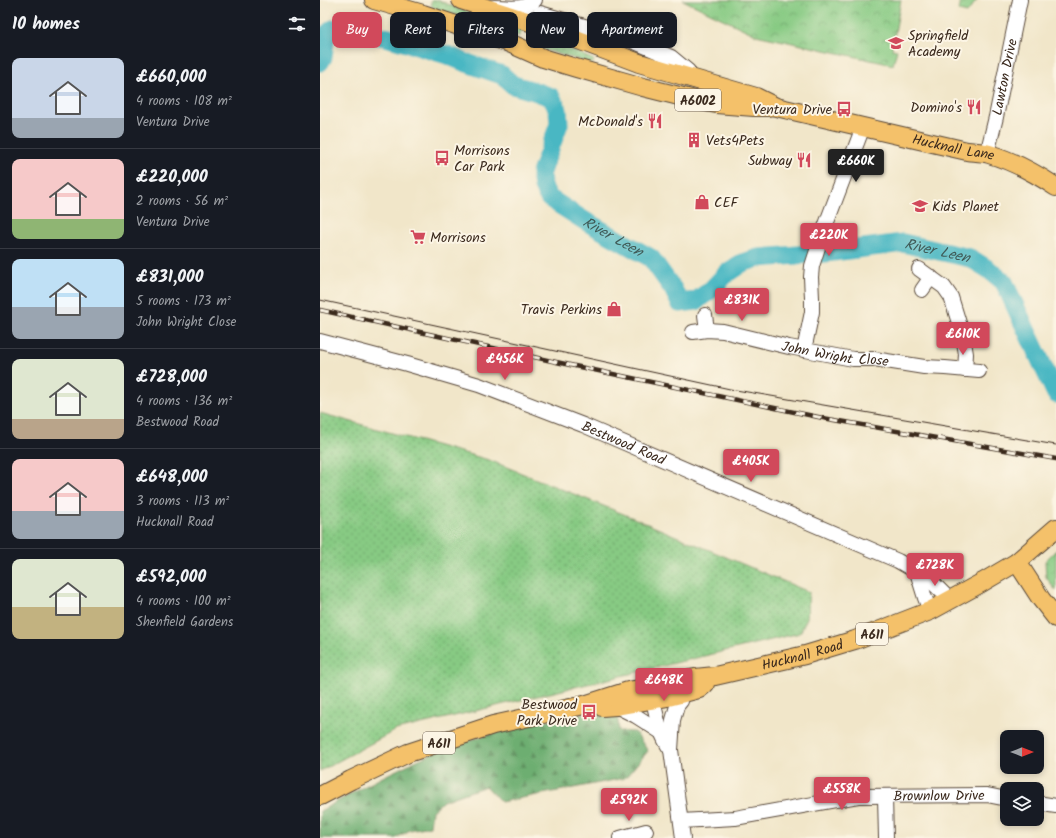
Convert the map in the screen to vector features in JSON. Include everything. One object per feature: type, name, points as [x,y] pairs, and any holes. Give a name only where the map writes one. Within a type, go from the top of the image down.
[{"type":"main road","name":"Hucknall Lane","points":[[374,0],[424,7],[454,20]]},
{"type":"main road","name":"Hucknall Lane","points":[[461,0],[483,7],[539,12]]},
{"type":"main road","name":"Hucknall Lane","points":[[579,32],[639,63],[756,97],[776,107]]},
{"type":"main road","points":[[518,45],[521,43],[526,34]]},
{"type":"main road","name":"Hucknall Lane","points":[[579,41],[611,65],[614,76]]},
{"type":"main road","name":"Hucknall Lane","points":[[518,47],[543,58],[614,76],[688,98],[716,104],[776,107],[967,151],[987,154],[1024,167],[1056,187]]},
{"type":"main road","points":[[614,76],[624,66],[639,63]]},
{"type":"main road","name":"A611","points":[[1017,562],[1050,533]]},
{"type":"main road","points":[[1017,562],[1041,599],[1056,618]]},
{"type":"main road","name":"Hucknall Road","points":[[320,796],[408,753],[493,726],[584,705],[628,691],[664,692],[699,689],[715,676],[805,655],[850,642],[930,611],[1017,562]]},
{"type":"main road","name":"Hucknall Road","points":[[584,705],[605,707],[616,706],[664,692]]},
{"type":"street","points":[[483,7],[523,7],[535,0]]},
{"type":"street","name":"Lawton Drive","points":[[987,154],[1020,0]]},
{"type":"street","name":"Hucknall Lane","points":[[579,24],[625,38],[671,57],[688,71],[691,78]]},
{"type":"street","points":[[804,350],[812,312],[812,266],[863,127]]},
{"type":"street","name":"John Wright Close","points":[[705,315],[700,331],[723,331],[765,342],[853,359],[874,359],[924,367],[972,370],[966,354],[963,336],[951,297],[944,287],[919,269]]},
{"type":"street","points":[[922,290],[931,277]]},
{"type":"street","name":"Bestwood Road","points":[[320,341],[479,385],[584,424],[898,562],[935,584],[950,600]]},
{"type":"street","points":[[917,572],[930,611]]},
{"type":"street","points":[[671,750],[665,742],[661,732],[664,692],[681,701],[677,706],[673,720],[671,750],[683,838]]},
{"type":"street","points":[[616,706],[636,716],[661,732]]},
{"type":"street","name":"Brownlow Drive","points":[[681,820],[735,818],[850,796],[987,796],[1000,798]]},
{"type":"street","points":[[885,796],[886,838]]},
{"type":"street","points":[[1044,804],[1056,806]]},
{"type":"street","points":[[620,838],[646,831]]},
{"type":"green space","points":[[433,0],[438,0],[469,12],[454,12],[454,15],[434,8],[431,5]]},
{"type":"green space","points":[[683,0],[901,0],[892,49],[897,50],[893,65],[756,35]]},
{"type":"green space","points":[[961,0],[977,0],[967,13],[959,11]]},
{"type":"green space","points":[[518,27],[523,29],[518,36]]},
{"type":"green space","points":[[538,48],[567,48],[594,60],[593,64]]},
{"type":"green space","points":[[320,413],[489,460],[631,517],[809,592],[807,618],[800,633],[396,730],[320,771]]},
{"type":"green space","points":[[1056,550],[1056,591],[1046,577],[1045,561]]},
{"type":"green space","points":[[617,710],[619,731],[635,732],[648,751],[625,778],[501,802],[486,786],[443,801],[432,811],[430,826],[410,830],[396,838],[320,838],[320,811],[398,769],[435,752],[462,742],[543,721],[592,712]]},
{"type":"waterway","name":"River Leen","points":[[320,62],[323,57],[326,35],[333,29],[342,27],[393,39],[447,55],[502,75],[513,85],[551,97],[558,110],[559,124],[541,173],[543,187],[549,198],[585,221],[651,258],[673,289],[680,303],[696,301],[712,289],[727,273],[742,263],[758,258],[825,253],[903,243],[970,258],[988,269],[1004,282],[1056,394]]},
{"type":"tram line","points":[[320,300],[730,389],[1056,445]]},
{"type":"railway","points":[[320,310],[570,365],[823,418],[1056,459]]},
{"type":"place","name":"Springfield Academy","points":[[896,43]]},
{"type":"place","name":"Domino's","points":[[974,107]]},
{"type":"place","name":"Ventura Drive","points":[[844,109]]},
{"type":"place","name":"McDonald's","points":[[655,121]]},
{"type":"place","name":"Vets4Pets","points":[[694,140]]},
{"type":"place","name":"Morrisons Car Park","points":[[442,158]]},
{"type":"place","name":"Subway","points":[[804,160]]},
{"type":"place","name":"CEF","points":[[702,202]]},
{"type":"place","name":"Kids Planet","points":[[920,206]]},
{"type":"place","name":"Morrisons","points":[[418,237]]},
{"type":"place","name":"Travis Perkins","points":[[614,309]]},
{"type":"place","name":"Bestwood Park Drive","points":[[589,712]]}]
